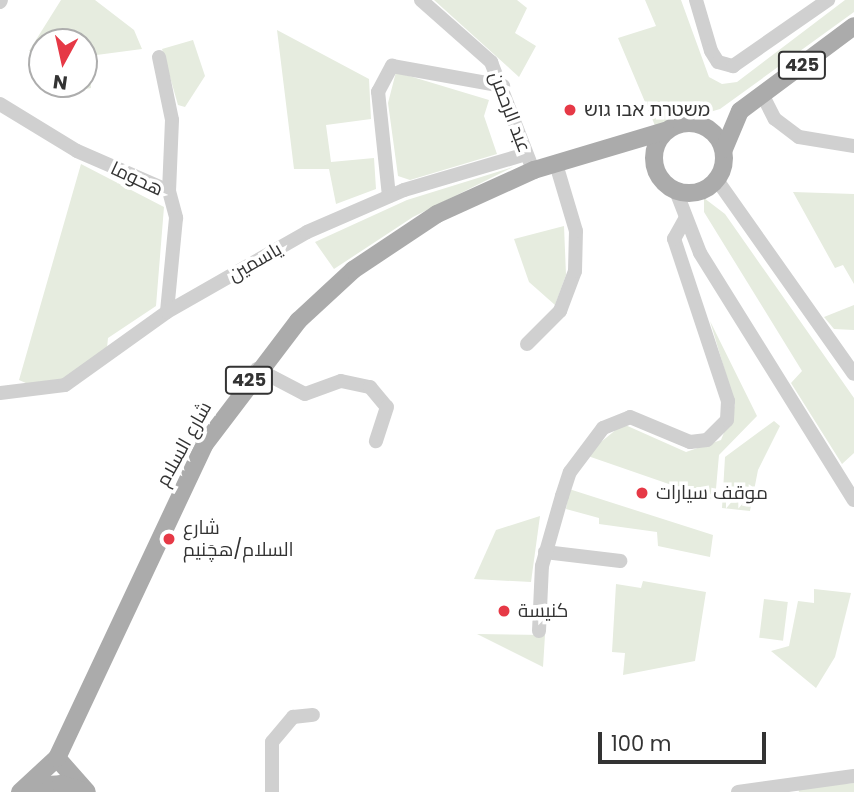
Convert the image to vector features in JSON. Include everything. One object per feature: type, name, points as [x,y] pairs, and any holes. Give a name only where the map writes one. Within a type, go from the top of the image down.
[{"type":"main road","name":"425","points":[[717,180],[733,120],[756,99],[854,26]]},
{"type":"main road","name":"425","points":[[666,131],[693,122],[723,118],[756,99]]},
{"type":"main road","points":[[693,122],[713,131],[724,149]]},
{"type":"main road","points":[[655,168],[655,147],[666,131]]},
{"type":"main road","name":"شارع السلام","points":[[24,789],[57,758],[191,468],[257,369],[318,301],[380,251],[437,214],[534,170],[666,131]]},
{"type":"main road","name":"شارع السلام","points":[[597,151],[635,152],[655,168]]},
{"type":"main road","name":"425","points":[[655,168],[676,191]]},
{"type":"main road","points":[[676,191],[699,192],[717,180]]},
{"type":"main road","points":[[57,758],[86,792]]},
{"type":"main road","points":[[24,789],[61,784],[86,792]]},
{"type":"street","name":"عبد الرحمن","points":[[421,0],[485,55],[503,86],[534,170]]},
{"type":"street","points":[[696,0],[711,51],[718,62],[733,66],[828,0]]},
{"type":"street","points":[[159,57],[172,120],[169,191]]},
{"type":"street","points":[[389,196],[378,92],[392,66],[405,63],[485,88],[503,86]]},
{"type":"street","points":[[756,99],[775,119],[799,136],[854,146]]},
{"type":"street","name":"هحوما","points":[[0,104],[77,151],[169,191],[176,218],[167,312]]},
{"type":"street","name":"ياسمين","points":[[0,393],[65,386],[167,312],[307,232],[389,196],[526,154]]},
{"type":"street","points":[[527,344],[560,311],[575,271],[576,231],[556,164]]},
{"type":"street","points":[[717,180],[854,374]]},
{"type":"street","points":[[676,191],[685,219],[854,500]]},
{"type":"street","points":[[539,631],[545,552],[570,471],[613,420],[639,419],[690,442],[707,440],[727,420],[728,401],[674,239],[685,219]]},
{"type":"street","points":[[257,369],[305,394],[341,381],[370,387],[387,407],[376,441]]},
{"type":"street","points":[[545,552],[620,561]]},
{"type":"street","points":[[272,792],[272,742],[293,717],[313,715]]},
{"type":"street","points":[[738,792],[787,788],[854,776]]},
{"type":"shaded area","points":[[61,0],[95,0],[134,30],[142,49],[98,55],[98,28],[43,28]]},
{"type":"shaded area","points":[[434,0],[517,0],[527,8],[515,33],[536,46],[519,77]]},
{"type":"shaded area","points":[[645,0],[681,0],[709,77],[722,84],[737,82],[845,0],[854,0],[854,12],[720,109],[656,128],[618,38],[656,26]]},
{"type":"shaded area","points":[[277,30],[369,79],[371,119],[326,125],[331,162],[374,158],[376,189],[336,204],[329,169],[294,169]]},
{"type":"shaded area","points":[[193,40],[205,76],[185,107],[178,105],[162,49]]},
{"type":"shaded area","points":[[396,72],[489,100],[484,116],[497,154],[410,180],[398,176],[388,103]]},
{"type":"shaded area","points":[[81,164],[164,207],[156,306],[108,338],[107,348],[64,380],[28,384],[19,380]]},
{"type":"shaded area","points":[[513,167],[413,217],[334,269],[315,242],[407,200]]},
{"type":"shaded area","points":[[793,192],[854,194],[854,284],[843,265],[835,268]]},
{"type":"shaded area","points":[[704,198],[725,214],[854,398],[854,453],[842,464],[791,383],[802,371],[704,212]]},
{"type":"shaded area","points":[[564,226],[566,275],[555,305],[529,282],[514,239]]},
{"type":"shaded area","points":[[854,305],[854,330],[834,329],[824,317]]},
{"type":"shaded area","points":[[710,321],[757,416],[719,455],[715,500],[585,455],[623,424],[686,452],[721,440],[735,405]]},
{"type":"shaded area","points":[[774,421],[780,426],[758,470],[750,511],[722,508],[725,457]]},
{"type":"shaded area","points":[[569,489],[713,535],[710,557],[658,546],[657,532],[599,524],[599,518],[566,509]]},
{"type":"shaded area","points":[[540,516],[531,582],[474,579],[496,530]]},
{"type":"shaded area","points":[[643,581],[706,592],[695,661],[623,675],[625,653],[612,652],[616,584],[641,588]]},
{"type":"shaded area","points":[[814,589],[851,593],[835,657],[816,688],[771,651],[789,646],[798,601],[814,603]]},
{"type":"shaded area","points":[[764,599],[788,602],[783,641],[759,638]]},
{"type":"shaded area","points":[[477,634],[545,635],[543,667]]},
{"type":"shaded area","points":[[854,783],[854,792],[799,792],[798,788]]},
{"type":"place","name":"משטרת אבו גוש","points":[[570,110]]},
{"type":"place","name":"موقف سيارات","points":[[642,493]]},
{"type":"place","name":"شارع السلام/هچَنيم","points":[[169,539]]},
{"type":"place","name":"كنيسة","points":[[504,611]]}]
